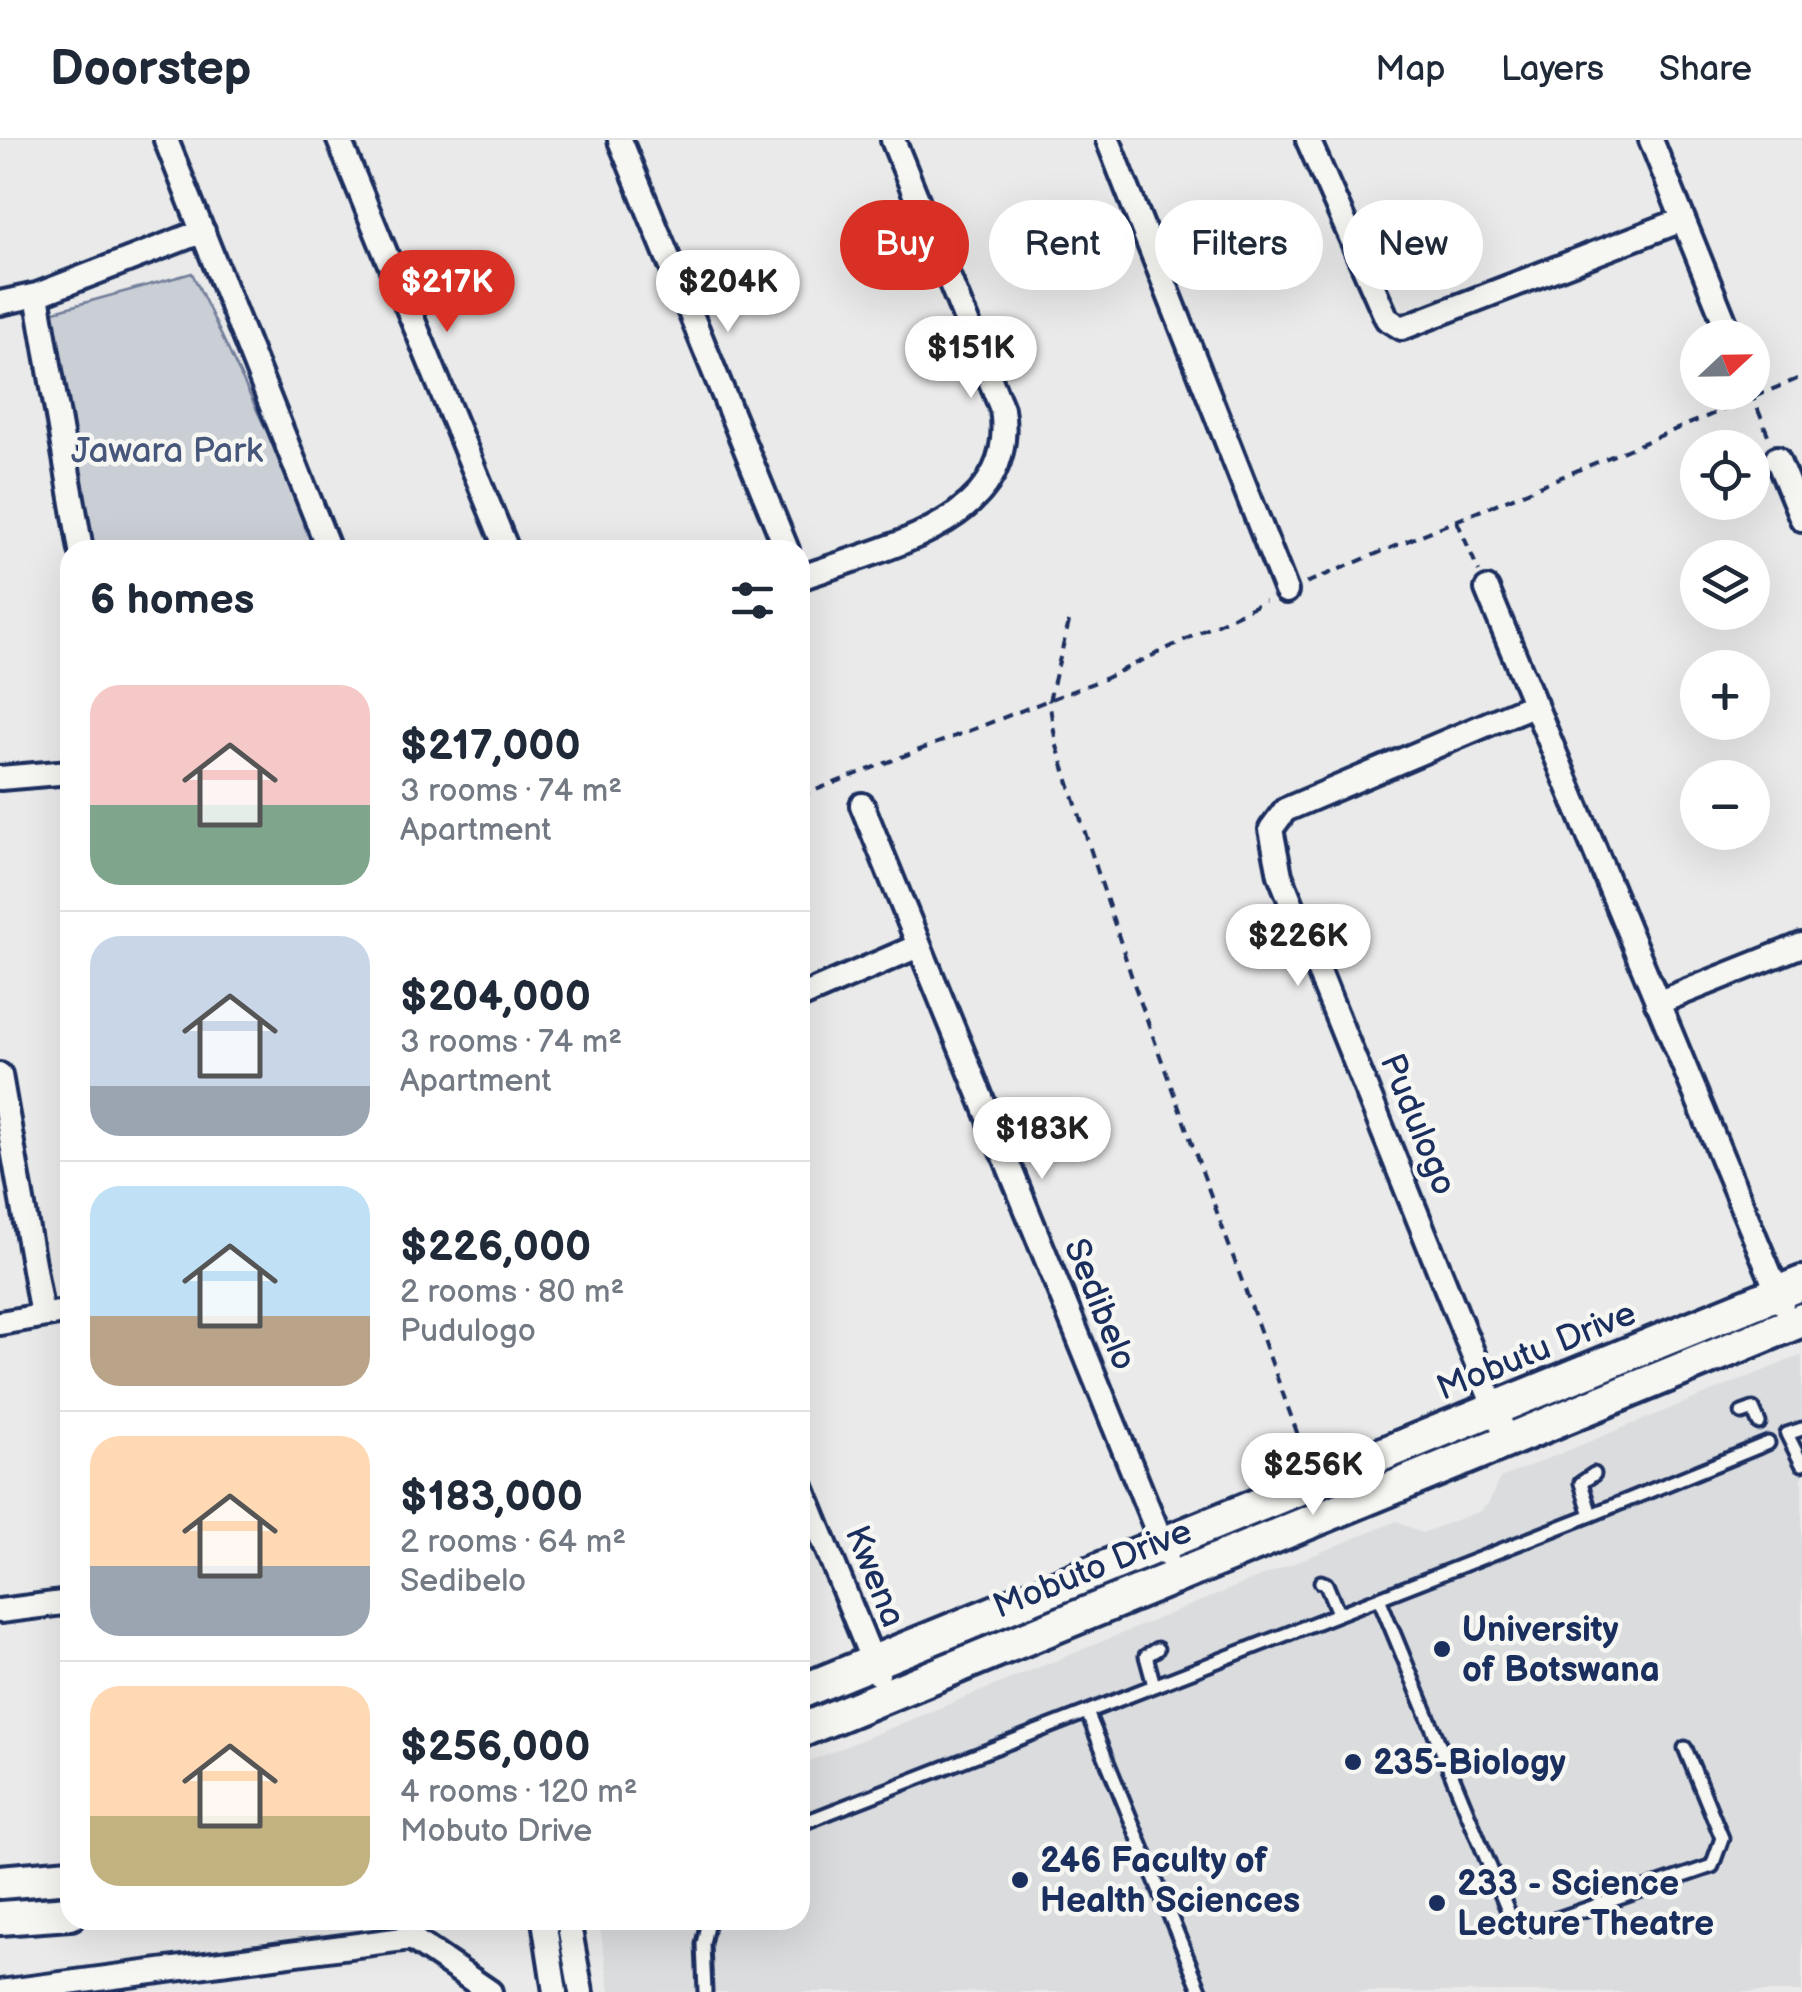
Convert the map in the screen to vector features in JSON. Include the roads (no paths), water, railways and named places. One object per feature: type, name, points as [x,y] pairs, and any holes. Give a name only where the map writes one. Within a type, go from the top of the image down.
[{"type":"main road","name":"Mobutu Drive","points":[[810,1688],[1170,1562],[1316,1483],[1790,1288]]},
{"type":"main road","name":"Mobuto Drive","points":[[810,1727],[887,1695],[1170,1562],[1455,1462],[1797,1322]]},
{"type":"main road","points":[[1443,1432],[1455,1462]]},
{"type":"main road","points":[[0,1882],[60,1877]]},
{"type":"main road","points":[[0,1918],[60,1915]]},
{"type":"street","points":[[166,140],[325,540]]},
{"type":"street","points":[[339,140],[503,540]]},
{"type":"street","points":[[620,140],[784,540]]},
{"type":"street","points":[[810,574],[915,535],[969,506],[987,489],[1004,447],[1002,408],[893,140]]},
{"type":"street","points":[[1108,140],[1286,591]]},
{"type":"street","points":[[1308,140],[1387,319],[1402,328],[1682,220]]},
{"type":"street","points":[[1651,140],[1724,320]]},
{"type":"street","points":[[0,303],[36,295],[203,232]]},
{"type":"street","points":[[36,295],[79,540]]},
{"type":"street","points":[[1777,458],[1802,519]]},
{"type":"street","points":[[1487,590],[1657,1003],[1790,1288],[1797,1322]]},
{"type":"street","name":"Pudulogo","points":[[1508,1441],[1280,876],[1271,829],[1285,810],[1535,704]]},
{"type":"street","points":[[0,778],[60,773]]},
{"type":"street","name":"Sedibelo","points":[[862,805],[916,947],[1170,1562]]},
{"type":"street","points":[[1657,1003],[1802,945]]},
{"type":"street","points":[[810,993],[916,947]]},
{"type":"street","points":[[0,1076],[42,1315]]},
{"type":"street","points":[[0,1323],[60,1312]]},
{"type":"street","name":"Kwena","points":[[810,1507],[887,1695]]},
{"type":"street","points":[[0,1610],[60,1603]]},
{"type":"street","points":[[546,1930],[555,1992]]},
{"type":"street","points":[[570,1930],[580,1992]]},
{"type":"street","points":[[0,1992],[411,1938],[490,1992]]},
{"type":"lane","points":[[1742,1413],[1754,1408],[1760,1423]]},
{"type":"lane","points":[[1802,1429],[1787,1434],[1802,1464]]},
{"type":"lane","points":[[810,1820],[1768,1443]]},
{"type":"lane","points":[[1591,1515],[1580,1483],[1594,1474]]},
{"type":"lane","points":[[1321,1582],[1326,1584],[1338,1613]]},
{"type":"lane","points":[[1379,1598],[1509,1918],[1519,1927],[1531,1928],[1712,1866],[1722,1838],[1685,1748]]},
{"type":"lane","points":[[1154,1684],[1146,1656],[1157,1649]]},
{"type":"lane","points":[[1087,1712],[1201,1992]]},
{"type":"lane","points":[[705,1992],[706,1930]]},
{"type":"place","name":"University of Botswana","points":[[1442,1649]]},
{"type":"place","name":"235-Biology","points":[[1353,1762]]},
{"type":"place","name":"246 Faculty of Health Sciences","points":[[1020,1880]]},
{"type":"place","name":"233 - Science Lecture Theatre","points":[[1437,1903]]},
{"type":"park label","name":"Jawara Park","points":[[167,450]]}]
